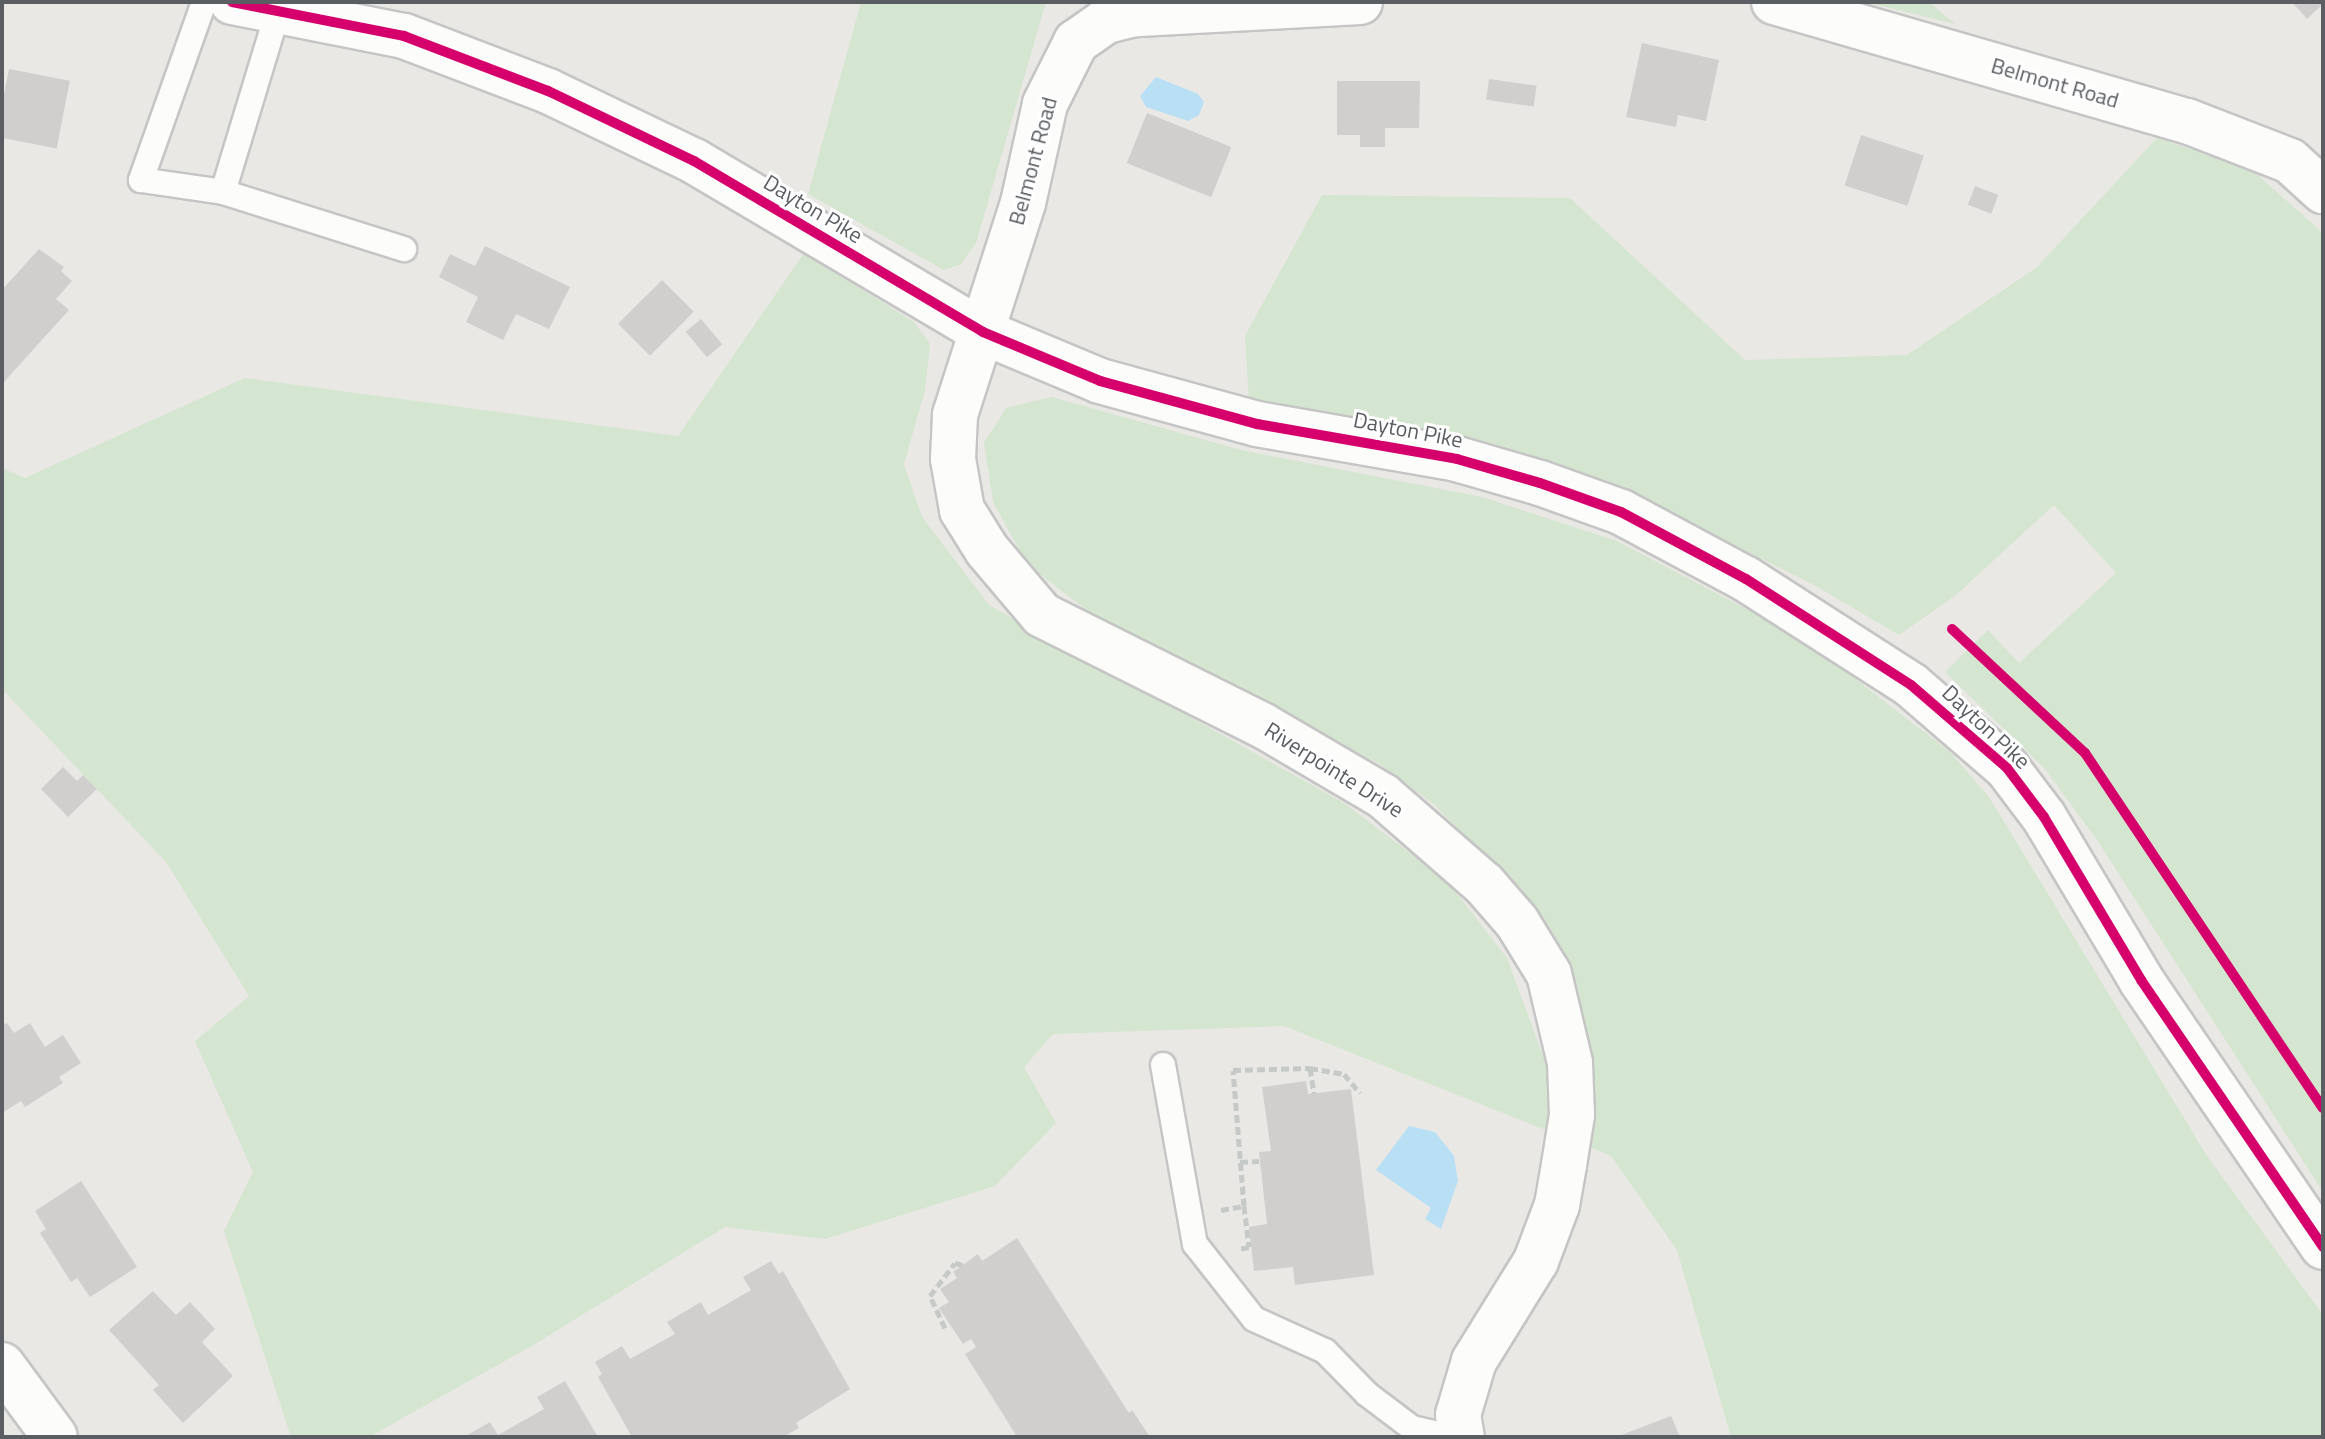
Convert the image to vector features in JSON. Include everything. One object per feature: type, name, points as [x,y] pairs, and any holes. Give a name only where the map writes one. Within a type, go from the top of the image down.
[{"type":"street","name":"Dayton Pike","points":[[232,2],[404,36],[548,91],[694,161],[983,332],[1100,381],[1257,424],[1457,459],[1621,512],[1746,579],[1911,685],[2007,768],[2044,817],[2141,980],[2323,1247]]},
{"type":"street","name":"Belmont Road","points":[[983,332],[1023,203],[1045,104],[1076,42],[1089,31],[1135,14],[1360,2]]},
{"type":"street","name":"Belmont Road","points":[[1774,2],[2187,121],[2290,161],[2323,191]]},
{"type":"street","name":"Riverpointe Drive","points":[[983,332],[955,415],[953,459],[962,510],[987,550],[1042,615],[1262,725],[1383,796],[1484,884],[1517,922],[1549,974],[1570,1063],[1572,1115],[1562,1178],[1536,1261],[1474,1361],[1458,1415],[1462,1437]]},
{"type":"street","points":[[2,1365],[55,1437]]},
{"type":"lane","points":[[204,2],[141,180],[223,192],[404,249]]},
{"type":"lane","points":[[223,192],[278,11]]},
{"type":"lane","points":[[1163,1065],[1195,1244],[1254,1319],[1325,1351],[1367,1394],[1412,1428],[1450,1437]]},
{"type":"path","points":[[1310,1068],[1314,1094]]},
{"type":"path","points":[[1244,1206],[1233,1070],[1310,1068],[1344,1074],[1360,1093]]},
{"type":"path","points":[[1240,1162],[1259,1161]]},
{"type":"path","points":[[945,1328],[930,1296],[955,1263],[963,1265]]},
{"type":"green space","points":[[861,2],[1046,2],[976,243],[961,264],[944,270],[808,194]]},
{"type":"green space","points":[[1865,2],[1929,2],[1955,24]]},
{"type":"green space","points":[[2157,138],[2251,169],[2323,233],[2323,1192],[2097,840],[2045,769],[1945,672],[1988,630],[2019,663],[2116,573],[2054,505],[1956,595],[1899,635],[1814,585],[1622,489],[1464,437],[1249,401],[1245,336],[1322,195],[1570,198],[1745,360],[1907,355],[2036,268]]},
{"type":"green space","points":[[804,253],[914,322],[930,344],[925,390],[904,464],[922,517],[989,605],[1344,803],[1447,881],[1507,958],[1547,1067],[1548,1131],[1284,1026],[1053,1034],[1024,1067],[1056,1123],[995,1186],[825,1239],[725,1227],[535,1344],[369,1437],[291,1437],[224,1231],[253,1172],[195,1041],[249,996],[166,862],[2,689],[2,468],[25,478],[245,378],[678,436]]},
{"type":"green space","points":[[1052,397],[1241,450],[1482,497],[1617,541],[1752,612],[1841,668],[1950,752],[1989,797],[2207,1156],[2323,1315],[2323,1437],[1731,1437],[1677,1250],[1611,1156],[1589,1147],[1535,910],[1435,805],[1378,763],[1121,637],[1027,564],[993,502],[984,443],[1006,408]]},
{"type":"water","points":[[1156,77],[1198,94],[1204,102],[1199,115],[1188,121],[1146,107],[1140,96]]},
{"type":"water","points":[[1409,1126],[1435,1132],[1454,1156],[1458,1181],[1441,1229],[1425,1219],[1431,1208],[1376,1170]]},
{"type":"building","points":[[2292,2],[2323,2],[2323,4],[2307,19]]},
{"type":"building","points":[[1642,43],[1719,60],[1706,121],[1678,115],[1676,127],[1626,117]]},
{"type":"building","points":[[9,69],[70,81],[57,149],[2,138],[2,105]]},
{"type":"building","points":[[1489,79],[1537,86],[1534,106],[1486,100]]},
{"type":"building","points":[[1337,81],[1420,81],[1419,128],[1385,128],[1385,147],[1360,147],[1360,135],[1337,135]]},
{"type":"building","points":[[1147,113],[1231,147],[1211,197],[1127,163]]},
{"type":"building","points":[[1861,135],[1924,155],[1907,206],[1845,185]]},
{"type":"building","points":[[1975,186],[1998,195],[1991,214],[1968,205]]},
{"type":"building","points":[[485,246],[570,287],[549,329],[516,314],[503,340],[466,322],[478,297],[439,277],[450,254],[475,266]]},
{"type":"building","points":[[39,249],[64,267],[61,271],[72,281],[56,299],[69,310],[4,382],[2,290]]},
{"type":"building","points":[[662,280],[694,312],[650,356],[618,324]]},
{"type":"building","points":[[701,319],[722,344],[707,357],[686,332]]},
{"type":"building","points":[[63,767],[77,781],[83,775],[97,789],[68,817],[41,789]]},
{"type":"building","points":[[7,1023],[14,1033],[30,1023],[45,1047],[63,1035],[81,1063],[59,1077],[63,1083],[25,1107],[21,1101],[2,1113],[2,1026]]},
{"type":"building","points":[[1306,1081],[1308,1094],[1351,1089],[1374,1275],[1295,1285],[1293,1267],[1254,1271],[1249,1227],[1267,1224],[1259,1152],[1271,1151],[1262,1087]]},
{"type":"building","points":[[81,1181],[137,1267],[90,1297],[77,1278],[71,1282],[40,1233],[46,1229],[35,1211]]},
{"type":"building","points":[[1017,1238],[1129,1413],[1132,1410],[1150,1437],[1016,1435],[965,1354],[976,1347],[971,1339],[963,1344],[939,1308],[949,1302],[940,1289],[957,1278],[953,1272],[978,1254],[982,1261]]},
{"type":"building","points":[[771,1261],[779,1274],[783,1271],[850,1389],[796,1423],[799,1428],[783,1437],[632,1437],[598,1377],[602,1374],[595,1362],[622,1346],[630,1359],[675,1334],[667,1322],[701,1302],[708,1315],[751,1290],[743,1277]]},
{"type":"building","points":[[153,1291],[176,1315],[190,1302],[215,1329],[202,1342],[233,1376],[183,1423],[153,1390],[159,1385],[109,1330]]},
{"type":"building","points":[[565,1381],[598,1437],[464,1437],[490,1422],[498,1435],[544,1409],[537,1397]]},
{"type":"building","points":[[1671,1416],[1680,1437],[1616,1437]]},
{"type":"cycle path","points":[[232,2],[404,36],[548,91],[694,161],[983,332],[1100,381],[1257,424],[1457,459],[1540,483],[1621,512],[1746,579],[1911,685],[2007,768],[2044,817],[2141,980],[2323,1247]]},
{"type":"cycle path","points":[[1952,629],[2085,753],[2323,1108]]}]
